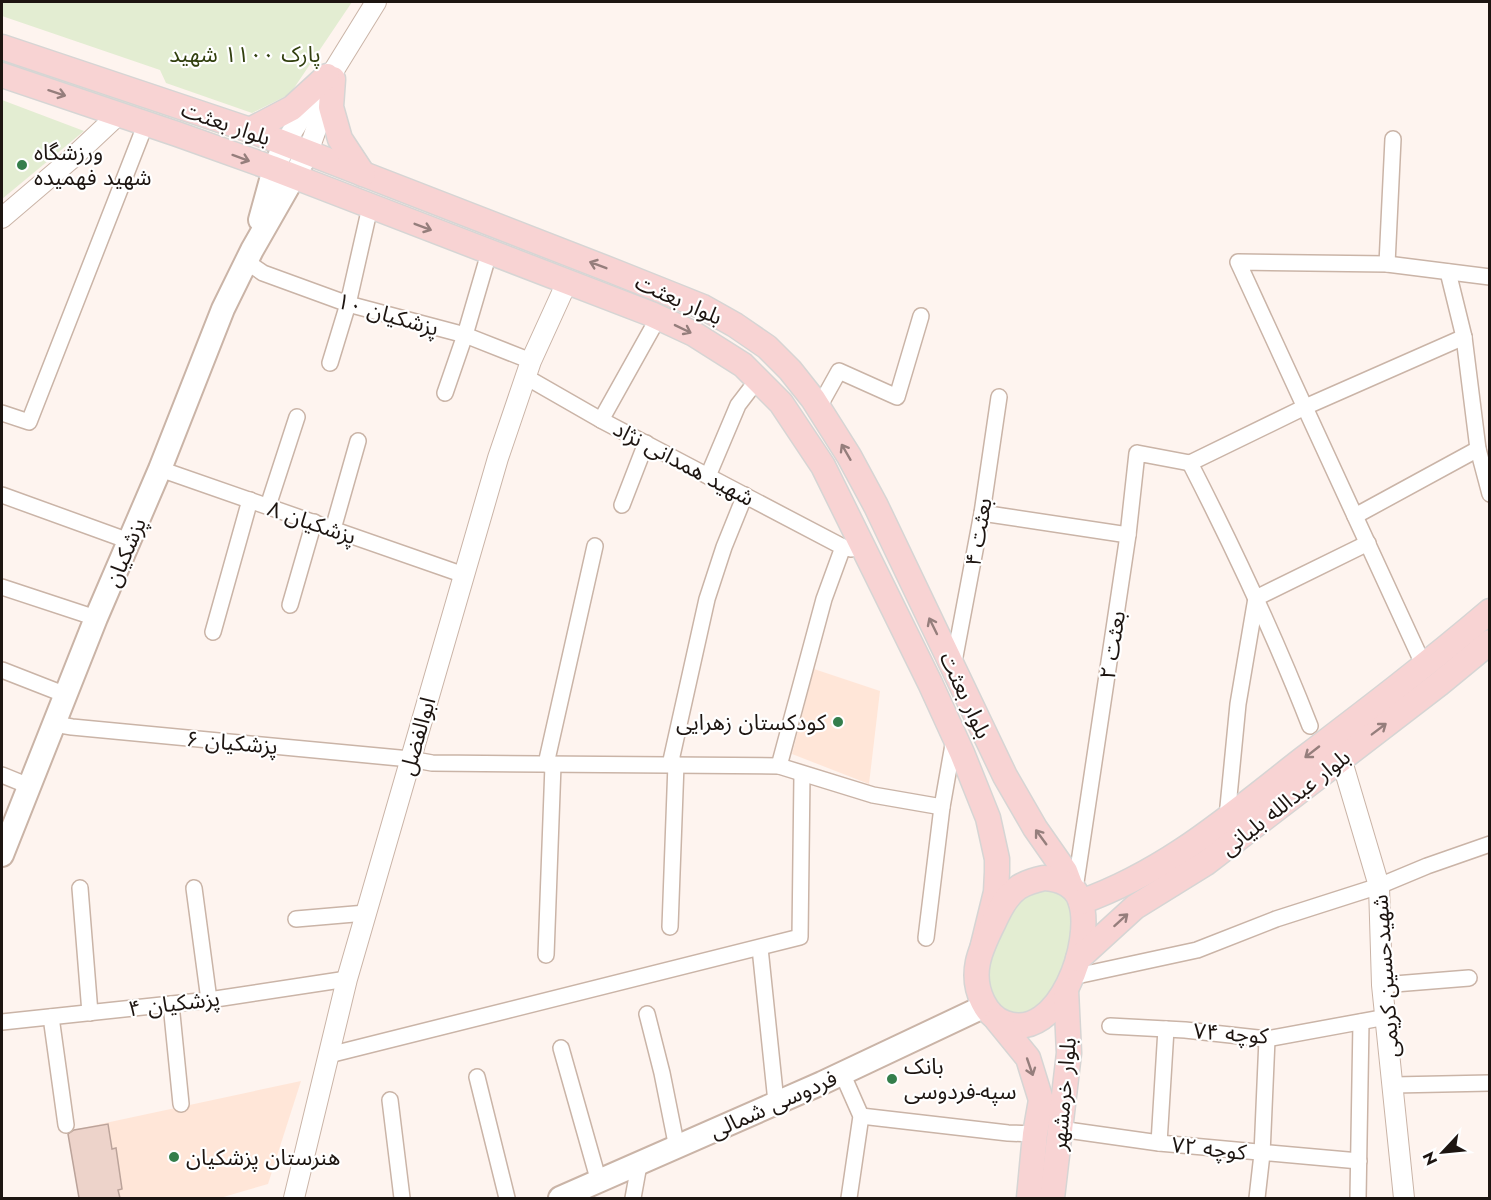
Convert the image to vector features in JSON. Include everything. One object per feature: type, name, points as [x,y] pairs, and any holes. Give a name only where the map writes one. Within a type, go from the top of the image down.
[{"type":"main road","name":"بلوار بعثت","points":[[2,47],[285,143],[613,271],[719,315],[751,335],[778,357],[802,384],[849,456],[876,506],[1014,794],[1065,870],[1075,893]]},
{"type":"main road","name":"بلوار بعثت","points":[[2,75],[146,123],[284,173],[567,282],[694,334],[743,365],[781,403],[823,466],[854,550],[954,736],[988,818],[997,859],[996,892],[983,945]]},
{"type":"main road","points":[[250,130],[292,108],[332,75]]},
{"type":"main road","points":[[332,75],[331,107],[340,139],[363,174]]},
{"type":"main road","name":"پزشکیان","points":[[2,855],[223,309],[249,256],[284,173],[285,143]]},
{"type":"main road","name":"پزشکیان","points":[[284,173],[308,152]]},
{"type":"main road","name":"بلوار عبدالله بلیانی","points":[[1075,893],[1130,882],[1193,844],[1424,666],[1490,611]]},
{"type":"main road","name":"بلوار عبدالله بلیانی","points":[[1072,975],[1135,908],[1206,863],[1439,684],[1490,642]]},
{"type":"main road","points":[[1044,878],[1055,879],[1075,893],[1083,937],[1072,975],[1047,1014],[1031,1023],[1012,1025],[991,1013],[976,980],[975,969],[983,945],[1004,903],[1018,887],[1032,880],[1044,878]]},
{"type":"main road","name":"بلوار خرمشهر","points":[[1052,1198],[1059,1129],[1065,1101],[1072,975]]},
{"type":"main road","name":"بلوار خرمشهر","points":[[991,1013],[1028,1058],[1041,1100],[1035,1134],[1029,1198]]},
{"type":"main road","name":"فردوسی شمالی","points":[[560,1198],[639,1165],[842,1073],[991,1013]]},
{"type":"main road","points":[[1041,1100],[1052,1092],[1062,1095],[1065,1101]]},
{"type":"street","points":[[285,143],[332,75],[376,2]]},
{"type":"street","points":[[308,152],[332,75]]},
{"type":"street","points":[[2,218],[70,160],[119,114]]},
{"type":"street","points":[[2,413],[29,422],[146,123]]},
{"type":"street","points":[[1387,264],[1393,139]]},
{"type":"street","points":[[330,363],[348,304],[370,207]]},
{"type":"street","points":[[446,393],[489,253]]},
{"type":"street","name":"پزشکیان ۱۰","points":[[249,256],[262,273],[348,304],[465,335],[528,369]]},
{"type":"street","points":[[1424,666],[1238,262],[1387,264],[1490,278]]},
{"type":"street","points":[[1448,272],[1464,337],[1478,449],[1490,494]]},
{"type":"street","name":"ابوالفضل","points":[[294,1198],[347,979],[498,458],[528,369],[567,282]]},
{"type":"street","points":[[819,407],[838,371],[897,397],[921,316]]},
{"type":"street","points":[[601,420],[658,318]]},
{"type":"street","points":[[1310,726],[1234,548],[1190,463],[1305,407],[1464,337]]},
{"type":"street","name":"شهید همدانی نژاد","points":[[528,369],[601,420],[854,550]]},
{"type":"street","points":[[708,476],[738,405],[758,379]]},
{"type":"street","name":"بعثت ۴","points":[[953,667],[982,513],[999,397]]},
{"type":"street","points":[[268,506],[297,417]]},
{"type":"street","points":[[333,529],[358,441]]},
{"type":"street","points":[[622,505],[646,443]]},
{"type":"street","points":[[1355,516],[1478,449]]},
{"type":"street","name":"بعثت ۲","points":[[1075,893],[1128,535],[1137,453],[1190,463]]},
{"type":"street","name":"پزشکیان ۸","points":[[160,469],[464,575]]},
{"type":"street","points":[[2,495],[129,542]]},
{"type":"street","points":[[670,927],[673,765],[707,599],[724,547],[745,495]]},
{"type":"street","points":[[213,632],[250,500]]},
{"type":"street","points":[[982,513],[1128,535]]},
{"type":"street","points":[[290,605],[314,522]]},
{"type":"street","points":[[1256,598],[1368,543]]},
{"type":"street","points":[[546,955],[550,764],[595,546]]},
{"type":"street","points":[[854,550],[824,599],[779,766],[802,775],[873,795],[942,807]]},
{"type":"street","points":[[2,587],[96,618]]},
{"type":"street","points":[[1227,817],[1238,704],[1256,598]]},
{"type":"street","points":[[2,670],[66,695]]},
{"type":"street","name":"پزشکیان ۶","points":[[54,724],[72,728],[410,759],[432,763],[779,766]]},
{"type":"street","points":[[926,938],[942,807],[954,736]]},
{"type":"street","name":"شهیدحسین کریمی","points":[[1341,758],[1379,886],[1383,984],[1404,1198]]},
{"type":"street","points":[[2,775],[29,786]]},
{"type":"street","points":[[329,1055],[800,937],[802,775]]},
{"type":"street","points":[[1072,975],[1197,950],[1276,919],[1379,886],[1490,844]]},
{"type":"street","points":[[80,888],[90,1013]]},
{"type":"street","points":[[194,888],[209,1000]]},
{"type":"street","points":[[296,919],[366,913]]},
{"type":"street","points":[[760,948],[776,1102]]},
{"type":"street","points":[[1383,984],[1469,978]]},
{"type":"street","name":"پزشکیان ۴","points":[[2,1022],[209,1000],[347,979]]},
{"type":"street","points":[[171,1004],[181,1104]]},
{"type":"street","points":[[647,1014],[677,1148]]},
{"type":"street","points":[[51,1017],[66,1125]]},
{"type":"street","name":"کوچه ۷۴","points":[[1110,1026],[1267,1039],[1386,1017]]},
{"type":"street","points":[[1358,1198],[1361,1022]]},
{"type":"street","points":[[1159,1143],[1166,1029]]},
{"type":"street","points":[[1257,1198],[1263,1154],[1267,1039]]},
{"type":"street","points":[[561,1048],[599,1182]]},
{"type":"street","points":[[842,1073],[861,1116],[849,1198]]},
{"type":"street","points":[[477,1077],[507,1198]]},
{"type":"street","points":[[1394,1085],[1490,1083]]},
{"type":"street","points":[[390,1101],[402,1198]]},
{"type":"street","points":[[861,1116],[1035,1134]]},
{"type":"street","name":"کوچه ۷۲","points":[[1059,1129],[1159,1143],[1359,1161]]},
{"type":"street","points":[[633,1198],[639,1165]]},
{"type":"shaded area","name":"کودکستان زهرایی","points":[[814,669],[880,691],[869,784],[792,754]]},
{"type":"shaded area","name":"هنرستان پزشکیان","points":[[301,1081],[268,1184],[220,1198],[79,1198],[68,1131]]},
{"type":"green space","name":"پارک ۱۱۰۰ شهید","points":[[2,2],[352,2],[290,94],[252,113],[166,83],[160,70],[2,16]]},
{"type":"green space","points":[[2,55],[248,141],[244,142],[2,62]]},
{"type":"green space","name":"ورزشگاه شهید فهمیده","points":[[2,100],[84,131],[2,199]]},
{"type":"green space","points":[[1030,888],[1064,892],[1075,913],[1064,971],[1044,1006],[1016,1019],[989,1001],[985,960],[998,931]]},
{"type":"building","points":[[108,1124],[112,1149],[116,1148],[122,1189],[118,1190],[120,1198],[79,1198],[68,1134],[74,1130]]},
{"type":"place","name":"ورزشگاه شهید فهمیده","points":[[22,165]]},
{"type":"place","name":"کودکستان زهرایی","points":[[838,722]]},
{"type":"place","name":"بانک سپه-فردوسی","points":[[892,1079]]},
{"type":"place","name":"هنرستان پزشکیان","points":[[174,1157]]}]
